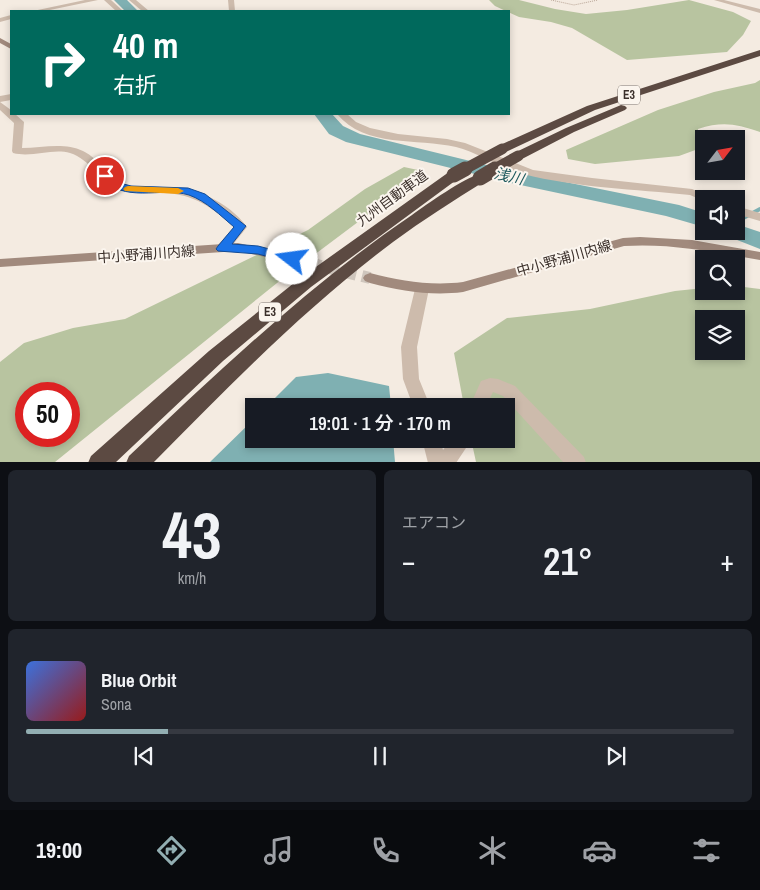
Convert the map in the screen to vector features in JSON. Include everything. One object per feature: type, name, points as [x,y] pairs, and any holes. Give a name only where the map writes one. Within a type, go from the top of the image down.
[{"type":"highway","name":"九州自動車道","points":[[99,462],[216,356],[305,283],[454,175],[502,149],[591,108],[760,53]]},
{"type":"highway","name":"E3","points":[[138,462],[232,370],[318,295],[388,238],[454,193],[518,156],[605,114],[760,62]]},
{"type":"main road","name":"中小野浦川内線","points":[[370,278],[422,289],[444,290],[463,287],[631,241],[648,239],[682,242],[760,256]]},
{"type":"main road","name":"中小野浦川内線","points":[[0,263],[238,247],[292,259]]},
{"type":"street","points":[[41,10],[95,0]]},
{"type":"street","points":[[108,0],[119,10]]},
{"type":"street","points":[[132,0],[145,10]]},
{"type":"street","points":[[717,0],[760,11]]},
{"type":"street","points":[[0,104],[10,113]]},
{"type":"street","points":[[12,115],[19,122],[17,151],[54,150],[74,152],[97,166],[116,185],[130,189],[188,191],[201,196],[241,226],[222,249]]},
{"type":"street","points":[[343,115],[352,124],[362,128],[387,135],[460,145],[531,172],[695,193]]},
{"type":"street","points":[[745,213],[760,217]]},
{"type":"street","points":[[418,398],[411,379],[409,347],[422,289]]},
{"type":"street","points":[[482,398],[487,386],[494,384],[502,386],[577,462]]},
{"type":"street","points":[[434,448],[438,462]]},
{"type":"street","points":[[444,462],[456,448]]},
{"type":"path","points":[[551,0],[571,6],[588,4],[598,0]]},
{"type":"green space","points":[[489,0],[519,0],[586,14],[627,10],[689,0],[733,12],[751,21],[743,35],[727,52],[627,60],[572,28],[551,22],[519,17],[510,13],[510,10],[504,10],[495,6]]},
{"type":"green space","points":[[760,80],[760,132],[736,125],[722,124],[695,130],[695,150],[679,156],[595,164],[568,159],[566,150],[658,110],[714,92],[755,83]]},
{"type":"green space","points":[[404,167],[418,170],[394,195],[282,279],[80,442],[80,382],[15,382],[15,447],[74,447],[55,462],[0,462],[0,362],[24,343],[73,328],[125,319],[308,230],[365,189]]},
{"type":"green space","points":[[745,287],[760,289],[760,462],[476,462],[473,448],[515,448],[515,398],[462,398],[454,353],[507,318],[590,309],[675,291],[695,289],[695,300],[745,300]]},
{"type":"water","points":[[328,373],[389,386],[390,398],[275,398],[296,377]]},
{"type":"water","points":[[245,428],[245,448],[394,448],[395,462],[210,462]]},
{"type":"waterway","name":"浅川","points":[[120,0],[131,10]]},
{"type":"waterway","name":"浅川","points":[[324,115],[336,130],[353,138],[511,177],[671,210],[695,217]]},
{"type":"waterway","points":[[745,217],[760,209]]},
{"type":"waterway","name":"浅川","points":[[745,235],[760,241]]},
{"type":"tunnel","points":[[292,259],[370,278]]},
{"type":"slow traffic","points":[[128,189],[178,191]]},
{"type":"route","points":[[105,176],[116,185],[130,189],[188,191],[201,196],[241,226],[222,249],[238,247],[292,259]]}]
